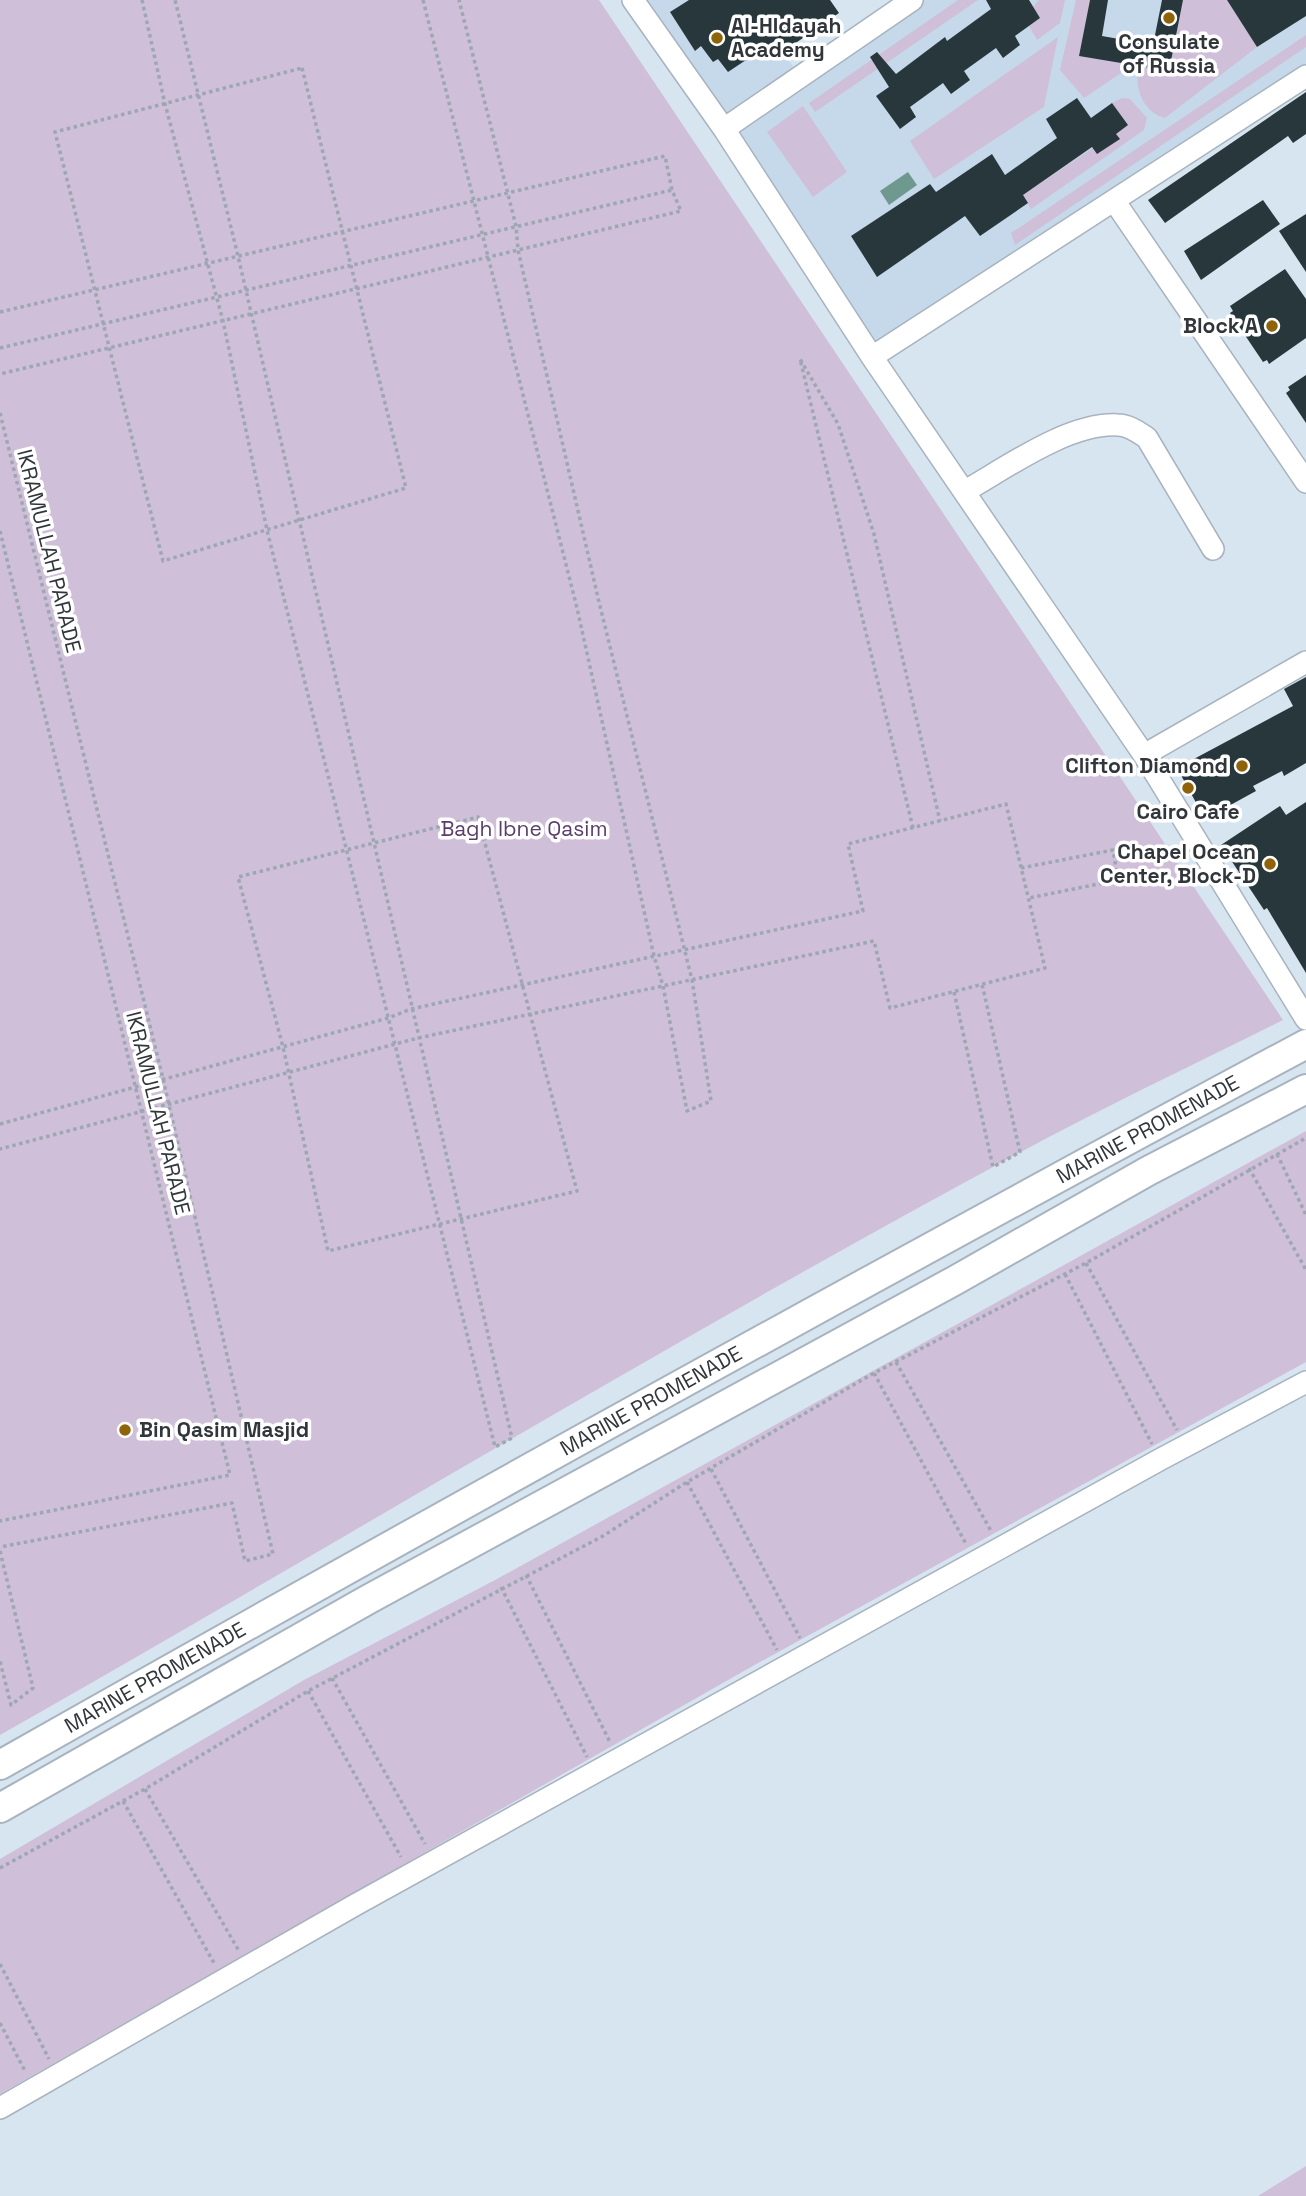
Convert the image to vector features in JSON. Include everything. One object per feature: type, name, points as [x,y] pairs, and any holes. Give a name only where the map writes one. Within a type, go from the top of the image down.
[{"type":"main road","name":"MARINE PROMENADE","points":[[0,1765],[353,1564],[981,1218],[1306,1044]]},
{"type":"main road","name":"MARINE PROMENADE","points":[[0,1808],[280,1652],[369,1599],[942,1287],[1147,1171],[1306,1089]]},
{"type":"main road","points":[[353,1564],[350,1571],[351,1587],[355,1593],[369,1599]]},
{"type":"main road","points":[[264,1616],[272,1619],[283,1634],[280,1652]]},
{"type":"street","points":[[633,0],[723,129],[872,356],[1144,755],[1306,1019]]},
{"type":"street","points":[[723,129],[912,0]]},
{"type":"street","points":[[872,356],[1115,202],[1306,76]]},
{"type":"street","points":[[1115,202],[1306,482]]},
{"type":"street","points":[[965,491],[1054,442],[1086,430],[1118,425],[1133,428],[1147,438],[1213,549]]},
{"type":"street","points":[[1144,755],[1306,662]]},
{"type":"street","points":[[0,2108],[355,1905],[1161,1458],[1306,1382]]},
{"type":"path","points":[[142,0],[165,104],[223,321],[267,530],[495,1447],[512,1438],[297,521],[238,256],[196,95],[175,0]]},
{"type":"path","points":[[424,0],[472,201],[489,257],[577,608],[654,956],[663,986],[687,1111],[711,1101],[692,980],[518,250],[516,226],[459,0]]},
{"type":"path","points":[[302,68],[406,488],[163,561],[55,132],[165,104],[302,68]]},
{"type":"path","points":[[0,312],[665,156],[672,190],[681,211],[0,374]]},
{"type":"path","points":[[0,348],[672,190]]},
{"type":"path","points":[[913,828],[800,359],[838,424],[874,534],[940,821]]},
{"type":"path","name":"IKRAMULLAH PARADE","points":[[0,413],[163,1079],[167,1106],[273,1554],[245,1561],[232,1503],[0,1549]]},
{"type":"path","name":"IKRAMULLAH PARADE","points":[[0,531],[230,1475],[0,1521]]},
{"type":"path","points":[[0,1124],[388,1018],[411,1009],[863,911],[848,844],[1006,804],[1045,968],[890,1008],[874,941],[418,1038],[395,1047],[0,1149]]},
{"type":"path","points":[[478,817],[577,1191],[328,1251],[283,1047],[238,877],[346,849],[478,817]]},
{"type":"path","points":[[1021,868],[1113,850],[1118,880],[1028,898]]},
{"type":"path","points":[[954,992],[993,1167],[1020,1152],[982,985]]},
{"type":"path","points":[[0,1868],[145,1789],[308,1691],[501,1587],[603,1536],[687,1482],[874,1373],[1086,1263],[1306,1138]]},
{"type":"path","points":[[1277,1154],[1306,1215]]},
{"type":"path","points":[[1249,1168],[1306,1270]]},
{"type":"path","points":[[1086,1263],[1178,1432]]},
{"type":"path","points":[[1065,1274],[1153,1446]]},
{"type":"path","points":[[896,1362],[993,1535]]},
{"type":"path","points":[[874,1373],[968,1547]]},
{"type":"path","points":[[711,1469],[801,1640]]},
{"type":"path","points":[[687,1482],[778,1652]]},
{"type":"path","points":[[0,1549],[33,1688],[11,1705],[0,1661]]},
{"type":"path","points":[[526,1575],[612,1746]]},
{"type":"path","points":[[501,1587],[588,1760]]},
{"type":"path","points":[[332,1678],[429,1850]]},
{"type":"path","points":[[308,1691],[405,1864]]},
{"type":"path","points":[[145,1789],[242,1956]]},
{"type":"path","points":[[123,1801],[218,1970]]},
{"type":"path","points":[[0,1964],[52,2064]]},
{"type":"path","points":[[0,2023],[28,2078]]},
{"type":"shaded area","points":[[634,0],[746,0],[800,76],[912,0],[1306,0],[1306,76],[874,358]]},
{"type":"shaded area","points":[[908,172],[917,185],[889,205],[880,191]]},
{"type":"green space","name":"Bagh Ibne Qasim","points":[[0,0],[599,0],[1283,1020],[1019,1153],[890,1223],[0,1735]]},
{"type":"green space","points":[[958,0],[978,0],[815,112],[809,103]]},
{"type":"green space","points":[[1039,0],[1065,0],[1060,23],[1037,40],[1029,26],[1040,18],[1033,7]]},
{"type":"green space","points":[[1076,0],[1090,0],[1079,56],[1121,63],[1121,73],[1084,98],[1060,70]]},
{"type":"green space","points":[[1183,0],[1227,0],[1257,47],[1165,118],[1151,110],[1142,98],[1138,83],[1138,66],[1169,70]]},
{"type":"green space","points":[[1306,35],[1306,47],[1015,245],[1011,233]]},
{"type":"green space","points":[[1058,37],[1044,107],[934,179],[910,141]]},
{"type":"green space","points":[[1122,98],[1130,99],[1147,118],[1144,130],[1031,209],[1023,195],[1127,125],[1112,103]]},
{"type":"green space","points":[[803,106],[847,172],[813,197],[767,132]]},
{"type":"green space","points":[[1306,1131],[1306,1362],[751,1667],[0,2094],[0,1859],[304,1680],[497,1579]]},
{"type":"green space","points":[[1306,2166],[1306,2196],[1258,2196]]},
{"type":"building","points":[[689,0],[830,0],[839,13],[787,49],[779,38],[728,72],[718,59],[713,62],[701,46],[695,51],[670,12]]},
{"type":"building","points":[[986,0],[1029,0],[1040,18],[1015,36],[1020,45],[1003,58],[996,48],[964,71],[970,80],[951,94],[943,83],[910,107],[916,117],[900,129],[876,96],[889,87],[870,57],[877,52],[896,74],[945,37],[947,41],[991,9]]},
{"type":"building","name":"Consulate of Russia","points":[[1090,0],[1108,0],[1102,36],[1153,45],[1162,0],[1183,0],[1169,71],[1079,56]]},
{"type":"building","name":"Consulate of Russia","points":[[1227,0],[1306,0],[1306,16],[1257,47]]},
{"type":"building","points":[[1306,92],[1306,134],[1293,143],[1288,136],[1165,223],[1148,200]]},
{"type":"building","points":[[1077,98],[1091,118],[1112,103],[1128,125],[1116,134],[1120,139],[1097,154],[1092,147],[1023,195],[1028,203],[980,236],[965,216],[877,277],[851,236],[930,184],[936,192],[992,154],[1005,175],[1057,138],[1046,119]]},
{"type":"building","points":[[1263,200],[1280,224],[1201,280],[1184,251]]},
{"type":"building","points":[[1306,214],[1306,272],[1279,231]]},
{"type":"building","name":"Block A","points":[[1285,269],[1306,299],[1306,338],[1269,364],[1267,360],[1263,362],[1230,313],[1233,311],[1230,306]]},
{"type":"building","points":[[1306,375],[1306,423],[1286,393],[1290,390],[1288,387]]},
{"type":"building","name":"Clifton Diamond","points":[[1306,677],[1306,763],[1284,776],[1282,771],[1253,786],[1256,791],[1205,819],[1177,768],[1293,706],[1284,689]]},
{"type":"building","name":"Chapel Ocean Center, Block-D","points":[[1306,802],[1306,973],[1267,908],[1264,910],[1221,845],[1280,806],[1286,815]]},
{"type":"place","name":"Consulate of Russia","points":[[1169,18]]},
{"type":"place","name":"Al-HIdayah Academy","points":[[717,38]]},
{"type":"place","name":"Block A","points":[[1272,326]]},
{"type":"place","name":"Clifton Diamond","points":[[1242,766]]},
{"type":"place","name":"Cairo Cafe","points":[[1188,788]]},
{"type":"place","name":"Chapel Ocean Center, Block-D","points":[[1270,864]]},
{"type":"place","name":"Bin Qasim Masjid","points":[[125,1430]]}]
